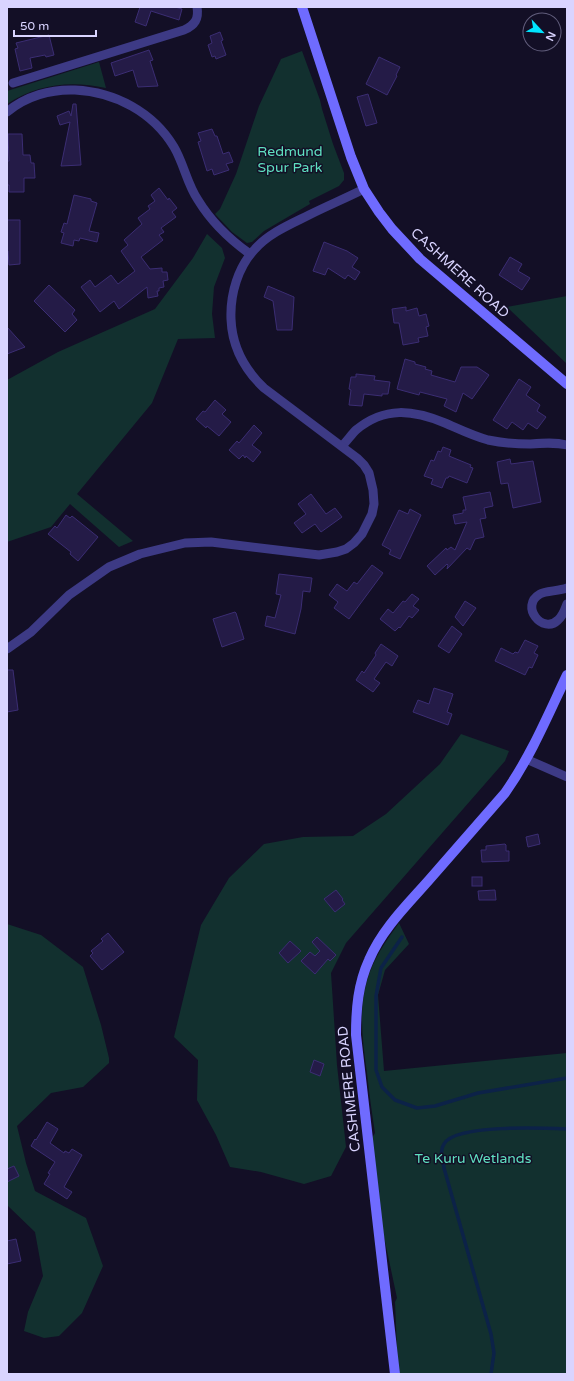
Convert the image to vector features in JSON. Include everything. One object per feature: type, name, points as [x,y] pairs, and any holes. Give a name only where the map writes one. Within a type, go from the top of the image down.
[{"type":"street","points":[[13,83],[187,28],[196,22],[197,7]]},
{"type":"street","name":"CASHMERE ROAD","points":[[302,7],[351,157],[364,189],[379,212],[392,229],[420,259],[567,384]]},
{"type":"street","points":[[7,112],[23,101],[34,96],[67,90],[94,92],[120,100],[132,106],[153,122],[169,140],[179,157],[189,184],[197,199],[214,223],[234,243],[250,254]]},
{"type":"street","points":[[7,649],[31,632],[69,595],[109,568],[140,554],[186,543],[211,542],[318,555],[346,549],[362,534],[372,514],[374,504],[371,482],[364,465],[342,446],[254,379],[236,349],[231,323],[231,297],[239,275],[250,254],[261,243],[285,227],[364,189]]},
{"type":"street","points":[[342,446],[355,431],[364,424],[386,414],[397,412],[411,412],[428,416],[475,436],[500,442],[519,444],[557,443],[567,445]]},
{"type":"street","points":[[567,588],[540,594],[535,598],[532,610],[533,615],[537,620],[547,624],[553,624],[558,621],[567,604]]},
{"type":"street","name":"CASHMERE ROAD","points":[[395,1374],[356,1035],[357,998],[361,980],[368,961],[384,934],[401,912],[506,793],[526,759],[567,675]]},
{"type":"street","points":[[526,759],[567,777]]},
{"type":"green space","name":"Redmund Spur Park","points":[[302,51],[344,173],[344,180],[339,186],[309,201],[310,204],[264,231],[252,242],[247,243],[232,232],[215,214],[220,209],[236,174],[259,106],[281,59]]},
{"type":"green space","points":[[99,62],[106,88],[80,84],[67,84],[42,88],[18,97],[7,104],[7,91]]},
{"type":"green space","points":[[207,234],[222,248],[225,258],[214,287],[212,314],[215,338],[178,339],[152,403],[77,494],[133,541],[119,547],[70,504],[51,527],[7,542],[7,380],[58,352],[155,309],[193,258]]},
{"type":"green space","points":[[567,296],[567,364],[507,307]]},
{"type":"green space","points":[[461,734],[509,751],[505,761],[346,943],[331,973],[337,1065],[346,1147],[331,1176],[304,1184],[261,1172],[230,1167],[216,1135],[197,1100],[198,1060],[174,1037],[201,925],[229,878],[264,844],[303,837],[353,836],[386,814],[440,764]]},
{"type":"green space","name":"Te Kuru Wetlands","points":[[399,923],[409,944],[385,970],[378,995],[384,1071],[567,1053],[567,1374],[399,1374],[395,1302],[397,1298],[383,1232],[372,1138],[375,1133],[364,1050],[362,1015],[364,992],[373,965],[380,950]]},
{"type":"green space","points":[[7,924],[41,935],[83,967],[101,1025],[109,1058],[109,1063],[83,1087],[51,1093],[17,1126],[26,1163],[35,1191],[86,1218],[103,1266],[82,1313],[59,1336],[44,1338],[24,1331],[28,1312],[43,1276],[35,1232],[7,1205]]},
{"type":"building","points":[[140,7],[175,7],[182,9],[179,20],[151,11],[146,26],[135,22]]},
{"type":"building","points":[[220,32],[223,40],[221,41],[226,55],[216,59],[215,56],[212,57],[208,45],[212,43],[210,36]]},
{"type":"building","points":[[49,35],[54,55],[30,58],[32,68],[20,71],[15,49],[18,48],[16,43]]},
{"type":"building","points":[[149,50],[153,60],[150,61],[158,86],[138,87],[133,70],[115,76],[111,63]]},
{"type":"building","points":[[379,57],[400,67],[387,95],[366,84]]},
{"type":"building","points":[[368,94],[377,123],[366,126],[357,97]]},
{"type":"building","points":[[73,104],[76,104],[81,165],[61,166],[70,122],[60,125],[57,116],[69,111],[71,116]]},
{"type":"building","points":[[212,129],[215,136],[217,136],[223,154],[229,152],[233,162],[226,164],[229,170],[214,175],[212,169],[207,171],[198,142],[201,141],[198,133]]},
{"type":"building","points":[[8,134],[22,134],[23,155],[30,155],[31,163],[34,163],[35,178],[24,178],[24,192],[9,192],[9,185],[7,185],[7,161],[9,161]]},
{"type":"building","points":[[159,188],[168,200],[169,198],[177,208],[172,212],[176,217],[161,228],[164,232],[159,235],[163,240],[141,257],[150,269],[162,268],[162,272],[167,272],[168,280],[163,281],[164,287],[159,288],[159,291],[157,291],[158,296],[148,298],[147,287],[119,309],[114,301],[100,312],[81,287],[90,280],[95,287],[111,275],[118,284],[135,271],[121,251],[128,245],[124,240],[142,224],[138,218],[150,209],[148,206],[155,201],[151,195]]},
{"type":"building","points":[[74,195],[91,199],[91,201],[97,203],[89,231],[99,233],[97,242],[80,238],[79,241],[74,240],[73,246],[61,243],[64,233],[61,232],[64,223],[67,224]]},
{"type":"building","points":[[7,220],[20,220],[20,264],[9,265],[7,251]]},
{"type":"building","points":[[324,242],[347,251],[358,258],[352,267],[360,272],[355,280],[348,275],[345,279],[328,268],[325,275],[313,271]]},
{"type":"building","points":[[510,257],[522,264],[518,271],[530,278],[522,290],[499,275]]},
{"type":"building","points":[[49,285],[75,310],[72,314],[77,320],[65,332],[34,301]]},
{"type":"building","points":[[268,286],[294,297],[292,330],[277,330],[273,301],[264,297]]},
{"type":"building","points":[[406,307],[406,311],[417,308],[419,316],[426,314],[429,326],[426,327],[428,336],[418,338],[419,342],[403,345],[399,323],[394,323],[392,309]]},
{"type":"building","points":[[7,327],[25,347],[7,354]]},
{"type":"building","points":[[405,359],[426,367],[425,369],[432,371],[431,375],[455,382],[461,367],[477,367],[489,375],[472,399],[463,393],[456,412],[444,406],[447,399],[420,392],[419,395],[397,389]]},
{"type":"building","points":[[356,374],[375,376],[374,380],[390,382],[388,394],[382,394],[382,396],[364,394],[362,406],[349,405],[351,377],[356,377]]},
{"type":"building","points":[[519,379],[531,387],[526,395],[540,405],[537,411],[546,417],[537,429],[528,423],[523,430],[512,422],[507,429],[493,420]]},
{"type":"building","points":[[215,400],[226,410],[222,414],[231,422],[219,436],[207,426],[206,428],[196,419],[203,411],[205,412]]},
{"type":"building","points":[[254,425],[262,433],[252,445],[261,452],[253,462],[246,456],[245,458],[243,455],[239,459],[229,450],[237,441],[239,443]]},
{"type":"building","points":[[443,447],[451,450],[449,456],[471,465],[470,467],[473,468],[467,483],[449,476],[446,478],[442,488],[431,484],[433,479],[424,476],[431,460],[434,461],[438,451],[441,452]]},
{"type":"building","points":[[510,459],[511,464],[533,461],[541,502],[513,508],[508,483],[501,484],[497,462]]},
{"type":"building","points":[[490,492],[493,506],[484,508],[486,518],[480,519],[484,537],[475,539],[470,550],[467,548],[447,569],[447,564],[435,575],[427,566],[446,548],[447,550],[451,547],[455,550],[467,522],[455,524],[453,515],[463,513],[463,510],[466,510],[463,497]]},
{"type":"building","points":[[311,494],[326,514],[335,508],[342,517],[321,532],[315,524],[302,533],[294,523],[306,514],[298,504]]},
{"type":"building","points":[[410,509],[421,515],[400,559],[389,554],[391,550],[382,545],[399,510],[408,514]]},
{"type":"building","points":[[66,515],[70,518],[72,516],[98,537],[78,561],[70,554],[71,552],[48,534],[55,526],[57,528]]},
{"type":"building","points":[[372,565],[383,573],[349,619],[334,608],[338,602],[329,595],[337,584],[347,591],[354,582],[357,584]]},
{"type":"building","points":[[279,574],[312,578],[310,592],[303,591],[301,609],[295,634],[265,626],[267,616],[275,618],[281,595],[276,594]]},
{"type":"building","points":[[412,594],[419,599],[413,606],[419,610],[412,618],[409,616],[400,628],[399,627],[395,631],[380,619],[388,609],[393,613],[403,601],[405,602]]},
{"type":"building","points":[[465,601],[476,608],[463,626],[455,617]]},
{"type":"building","points":[[235,612],[244,639],[222,647],[213,619]]},
{"type":"building","points":[[452,626],[462,634],[449,653],[438,646]]},
{"type":"building","points":[[525,640],[538,646],[534,653],[538,655],[532,668],[529,667],[525,675],[495,661],[501,648],[513,654],[515,652],[518,653]]},
{"type":"building","points":[[381,644],[398,656],[392,666],[386,662],[374,679],[380,683],[373,692],[356,680],[362,671],[364,673],[376,655],[375,653]]},
{"type":"building","points":[[7,670],[13,670],[18,710],[7,712]]},
{"type":"building","points":[[434,688],[453,694],[447,712],[452,714],[448,725],[413,712],[418,700],[429,704]]},
{"type":"building","points":[[538,834],[540,844],[528,847],[526,837]]},
{"type":"building","points":[[505,844],[506,851],[509,851],[509,861],[482,862],[481,850],[486,850],[486,846]]},
{"type":"building","points":[[472,877],[482,877],[482,886],[472,886]]},
{"type":"building","points":[[336,890],[345,904],[335,912],[324,899]]},
{"type":"building","points":[[495,890],[496,900],[479,900],[478,891]]},
{"type":"building","points":[[108,933],[124,952],[102,970],[90,956],[93,953],[91,951],[103,941],[101,939]]},
{"type":"building","points":[[317,937],[336,955],[330,961],[328,959],[315,974],[301,961],[310,952],[315,956],[320,951],[312,942]]},
{"type":"building","points":[[290,941],[301,951],[288,963],[279,953]]},
{"type":"building","points":[[314,1060],[324,1064],[320,1076],[310,1072]]},
{"type":"building","points":[[47,1122],[58,1129],[50,1143],[64,1153],[65,1151],[69,1153],[72,1149],[82,1155],[64,1187],[72,1192],[67,1199],[44,1184],[50,1174],[48,1173],[55,1162],[31,1146]]},
{"type":"building","points":[[14,1166],[19,1176],[7,1182],[7,1169]]},
{"type":"building","points":[[16,1239],[21,1261],[7,1264],[7,1241]]},
{"type":"waterway","points":[[402,937],[381,968],[376,996],[376,1070],[382,1087],[395,1100],[417,1108],[435,1106],[478,1093],[567,1078]]},
{"type":"waterway","points":[[491,1374],[494,1353],[491,1334],[444,1168],[442,1150],[444,1144],[452,1138],[465,1133],[482,1130],[521,1128],[567,1129]]}]
